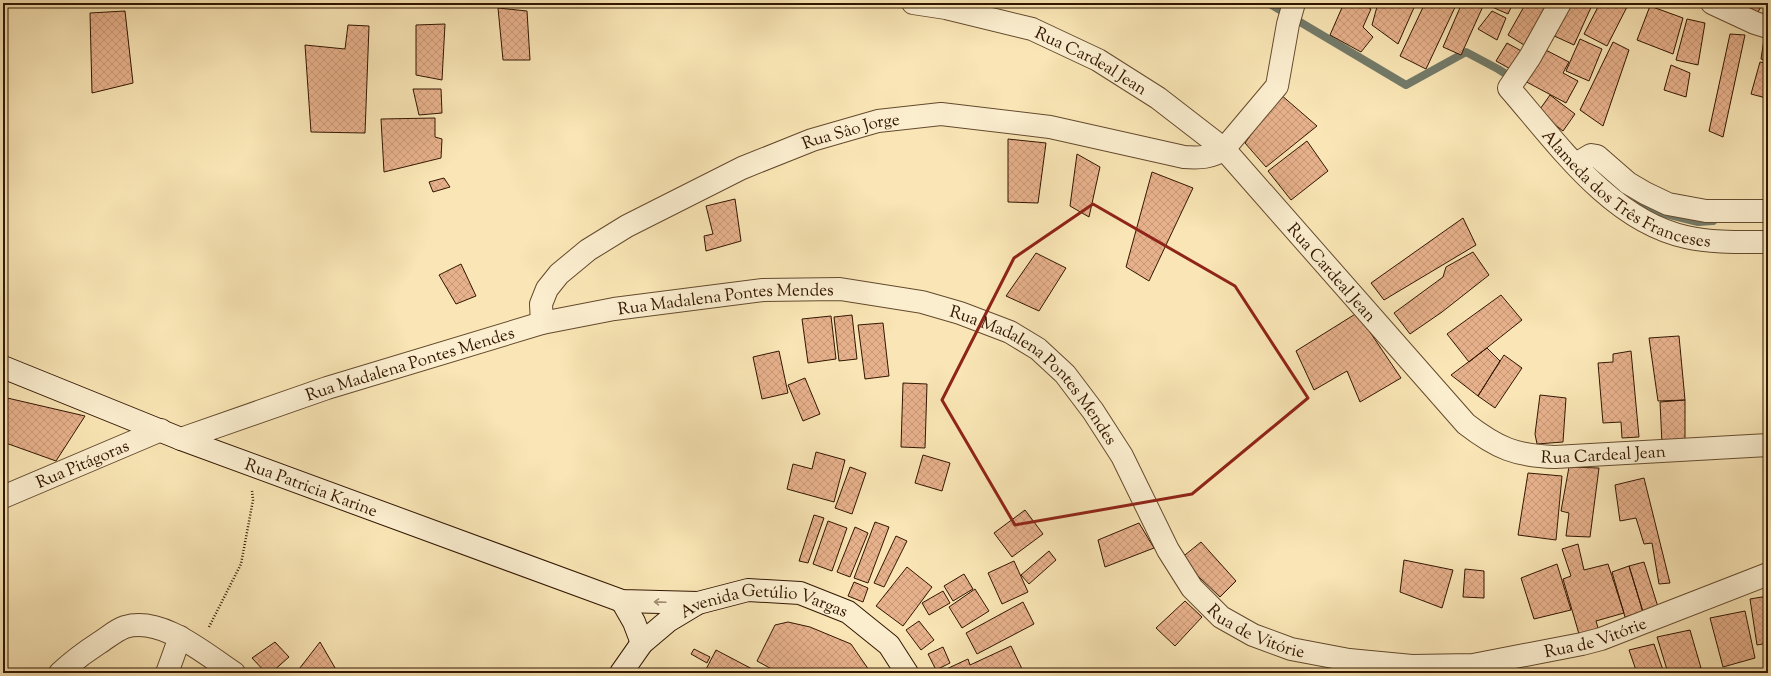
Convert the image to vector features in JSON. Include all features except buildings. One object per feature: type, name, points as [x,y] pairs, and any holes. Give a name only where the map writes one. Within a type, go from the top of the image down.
[{"type":"street","name":"Rua Cardeal Jean","points":[[913,3],[946,8],[1032,29],[1098,60],[1158,98],[1224,149],[1462,419],[1486,439],[1507,449],[1531,456],[1555,457],[1768,445]]},
{"type":"street","name":"Alameda dos Três Franceses","points":[[1560,3],[1514,81],[1583,160],[1612,200],[1658,228],[1686,237],[1739,242],[1768,242]]},
{"type":"street","points":[[1712,3],[1755,23],[1768,27]]},
{"type":"street","points":[[1224,149],[1277,86],[1292,12]]},
{"type":"street","name":"Rua Sâo Jorge","points":[[542,323],[541,304],[547,289],[559,274],[588,250],[627,226],[742,168],[812,140],[878,121],[941,114],[1050,127],[1184,157],[1211,157],[1224,149]]},
{"type":"street","name":"Alameda dos Três Franceses","points":[[1583,160],[1597,156],[1602,158],[1628,183],[1668,204],[1706,211],[1768,211]]},
{"type":"street","name":"Rua Madalena Pontes Mendes","points":[[181,439],[327,388],[542,323],[614,309],[763,290],[840,289],[922,302],[960,313],[1010,332],[1038,349],[1065,374],[1093,411],[1122,456],[1168,550]]},
{"type":"street","name":"Rua Patricia Karine","points":[[3,367],[181,439],[622,601],[698,603]]},
{"type":"street","name":"Rua Pitágoras","points":[[3,497],[161,430]]},
{"type":"street","name":"Rua de Vitórie","points":[[1168,550],[1192,588],[1221,617],[1253,635],[1291,649],[1349,660],[1412,666],[1473,665],[1582,644],[1768,574]]},
{"type":"street","name":"Avenida Getúlio Vargas","points":[[621,673],[642,643],[668,620],[698,603],[748,590],[800,593],[848,612],[889,645],[907,673]]},
{"type":"street","points":[[622,601],[634,622],[642,643]]},
{"type":"street","points":[[60,673],[82,654],[125,627],[149,626],[189,643],[234,673]]},
{"type":"street","points":[[167,673],[189,643]]},
{"type":"path","points":[[189,643],[241,564],[253,500],[249,464]]},
{"type":"highlighted area","points":[[1093,204],[1235,286],[1308,398],[1192,494],[1015,525],[942,400],[1014,258]]},
{"type":"waterway","points":[[1268,3],[1406,85],[1466,52],[1514,79]]},
{"type":"waterway","points":[[1592,168],[1613,183]]},
{"type":"waterway","points":[[1638,200],[1654,211],[1698,222],[1713,221]]}]
